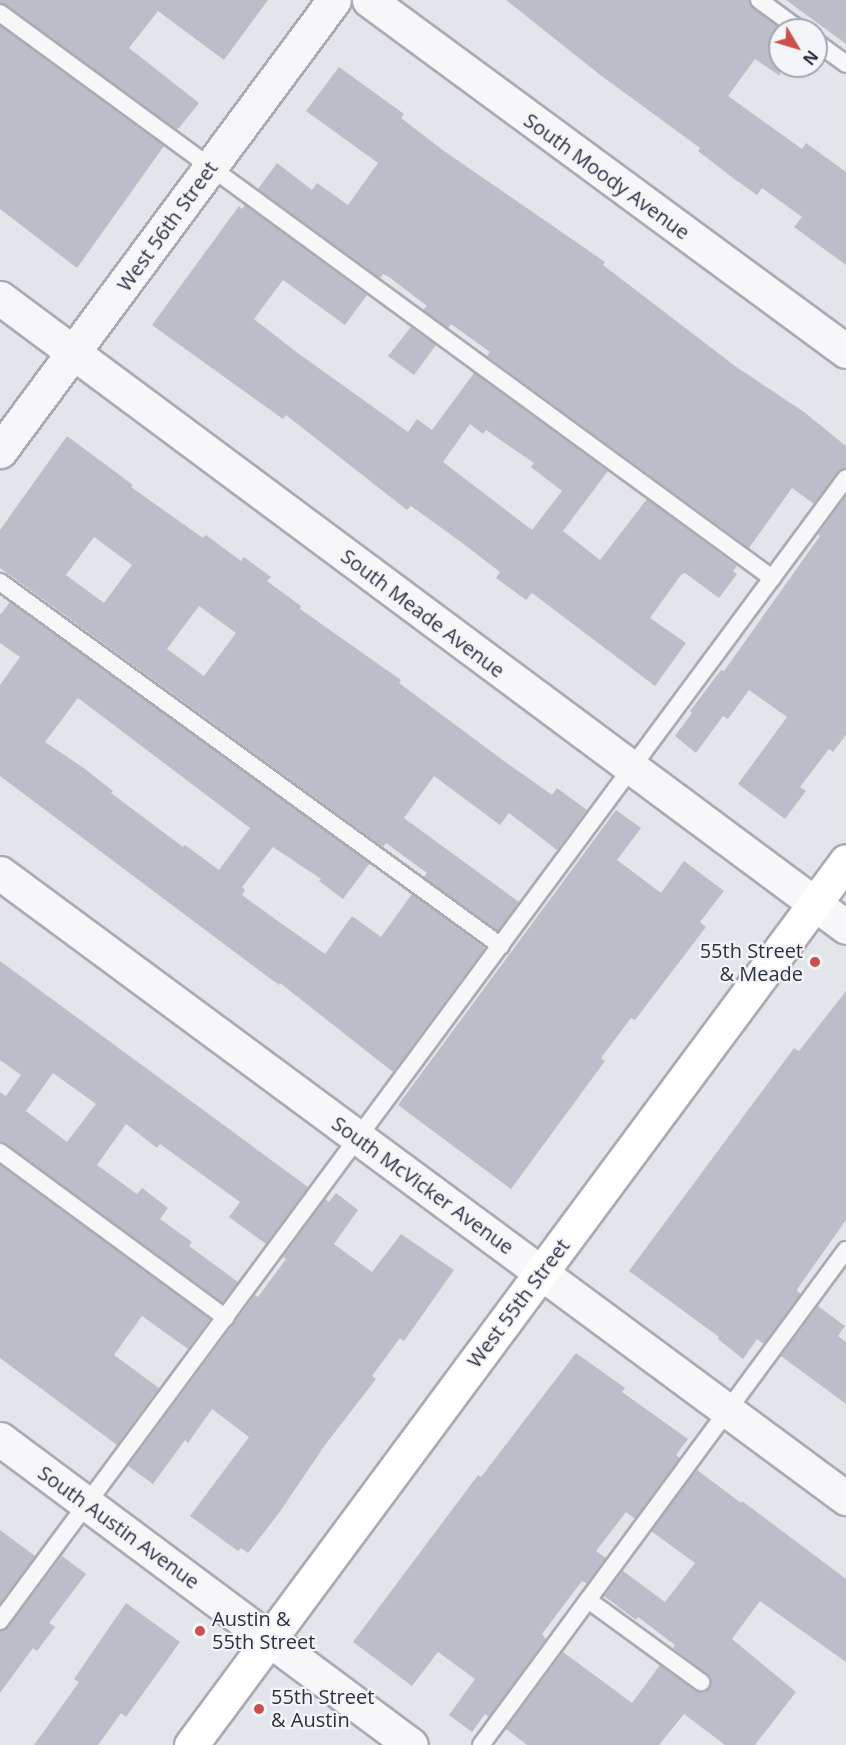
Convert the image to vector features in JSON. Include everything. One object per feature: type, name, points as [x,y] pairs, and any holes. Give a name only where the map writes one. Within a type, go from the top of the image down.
[{"type":"main road","name":"West 55th Street","points":[[191,1745],[846,861]]},
{"type":"street","name":"West 56th Street","points":[[0,451],[334,0]]},
{"type":"street","name":"South Moody Avenue","points":[[369,0],[846,351]]},
{"type":"street","name":"South Meade Avenue","points":[[0,298],[846,927]]},
{"type":"street","name":"South McVicker Avenue","points":[[0,873],[846,1498]]},
{"type":"street","name":"South Austin Avenue","points":[[0,1439],[411,1745]]},
{"type":"lane","points":[[759,0],[784,18]]},
{"type":"lane","points":[[0,13],[772,578]]},
{"type":"lane","points":[[828,51],[846,64]]},
{"type":"lane","points":[[0,1622],[846,478]]},
{"type":"lane","points":[[0,582],[501,946]]},
{"type":"lane","points":[[0,1152],[226,1318]]},
{"type":"lane","points":[[481,1745],[846,1250]]},
{"type":"lane","points":[[588,1600],[701,1682]]},
{"type":"building","points":[[0,0],[268,0],[224,60],[158,11],[129,48],[199,103],[176,129],[0,3]]},
{"type":"building","points":[[506,0],[749,0],[753,8],[768,19],[768,68],[755,59],[728,96],[802,149],[806,143],[846,172],[846,265],[794,227],[802,217],[762,188],[757,195],[698,151],[700,148],[599,74]]},
{"type":"building","points":[[786,0],[846,0],[846,44],[828,31],[828,18],[811,18]]},
{"type":"building","points":[[0,26],[164,146],[77,268],[0,209]]},
{"type":"building","points":[[339,67],[404,114],[401,118],[444,151],[605,262],[603,265],[735,366],[804,412],[846,446],[846,468],[838,472],[814,504],[792,488],[749,548],[487,356],[490,352],[451,324],[448,328],[423,310],[427,306],[389,277],[383,274],[380,278],[258,189],[277,163],[312,190],[317,183],[348,205],[378,163],[306,111]]},
{"type":"building","points":[[245,205],[367,295],[345,325],[283,280],[254,319],[295,351],[408,432],[417,419],[432,430],[474,373],[608,471],[563,531],[600,560],[647,499],[737,566],[733,571],[737,574],[719,598],[685,573],[681,575],[650,618],[686,643],[655,686],[532,593],[526,600],[496,578],[500,572],[461,542],[411,506],[407,510],[286,415],[283,419],[152,325],[239,206],[242,209]],"holes":[[[470,424],[483,434],[486,430],[534,463],[531,467],[562,491],[532,530],[443,462]]]},
{"type":"building","points":[[411,327],[436,345],[414,375],[388,356]]},
{"type":"building","points":[[67,436],[133,485],[131,487],[203,538],[206,535],[241,561],[244,557],[271,577],[267,581],[301,606],[300,609],[401,680],[399,683],[504,761],[552,795],[557,788],[587,810],[557,850],[509,813],[500,825],[434,776],[404,818],[519,902],[498,931],[424,877],[427,873],[386,843],[383,847],[0,568],[0,530]],"holes":[[[94,537],[132,565],[104,603],[66,575]],[[199,606],[236,633],[204,676],[167,649]]]},
{"type":"building","points":[[846,496],[846,735],[833,752],[829,749],[800,787],[806,791],[785,819],[738,784],[787,717],[749,690],[728,719],[723,716],[696,753],[675,736],[692,713],[690,711],[721,670],[724,671]]},
{"type":"building","points":[[10,602],[370,863],[343,899],[319,881],[321,879],[273,847],[242,887],[245,890],[242,895],[325,954],[352,916],[381,937],[412,894],[485,948],[393,1072],[280,983],[279,985],[0,776],[0,685],[20,657],[0,643],[0,615]],"holes":[[[78,698],[250,828],[219,870],[185,845],[183,847],[111,793],[113,791],[85,769],[45,742]]]},
{"type":"building","points":[[616,810],[641,828],[617,860],[661,893],[684,861],[724,891],[700,922],[706,927],[635,1020],[631,1018],[601,1058],[605,1061],[511,1189],[398,1105]]},
{"type":"building","points":[[0,961],[308,1187],[266,1244],[229,1217],[240,1202],[160,1144],[157,1148],[126,1124],[97,1165],[137,1194],[142,1188],[168,1208],[160,1219],[192,1242],[189,1246],[238,1282],[223,1303],[6,1144],[0,1142],[0,1092],[6,1096],[21,1075],[0,1060]],"holes":[[[53,1073],[96,1104],[67,1142],[26,1111]]]},
{"type":"building","points":[[846,991],[846,1220],[798,1288],[797,1291],[801,1294],[764,1344],[757,1339],[743,1359],[718,1339],[719,1337],[629,1271],[794,1048],[799,1051]]},
{"type":"building","points":[[0,1165],[210,1319],[188,1349],[142,1316],[114,1355],[159,1388],[117,1445],[0,1358]]},
{"type":"building","points":[[336,1193],[358,1210],[334,1244],[372,1272],[401,1234],[454,1270],[404,1341],[400,1338],[372,1376],[376,1379],[325,1445],[279,1513],[248,1553],[241,1548],[238,1551],[190,1516],[249,1437],[212,1409],[188,1443],[185,1440],[153,1484],[128,1466],[255,1295],[258,1297],[286,1259],[283,1257],[325,1199],[329,1202]]},
{"type":"building","points":[[818,1306],[845,1326],[838,1336],[846,1342],[846,1404],[781,1356]]},
{"type":"building","points":[[576,1353],[625,1388],[622,1392],[688,1439],[676,1455],[680,1458],[635,1519],[626,1512],[596,1551],[606,1558],[587,1584],[582,1581],[542,1634],[546,1639],[489,1717],[485,1714],[472,1732],[449,1715],[475,1679],[438,1652],[412,1686],[353,1642],[478,1475],[481,1477]]},
{"type":"building","points":[[697,1470],[846,1579],[846,1662],[760,1601],[732,1639],[796,1692],[755,1745],[725,1745],[684,1714],[659,1745],[527,1745],[506,1729],[563,1652],[632,1703],[660,1665],[695,1691],[705,1692],[710,1688],[710,1677],[673,1648],[675,1645],[638,1617],[636,1620],[604,1596],[623,1571],[665,1602],[695,1563],[651,1531]]},
{"type":"building","points":[[0,1530],[35,1556],[0,1603]]},
{"type":"building","points":[[62,1556],[86,1574],[49,1623],[55,1627],[37,1651],[33,1648],[0,1693],[0,1631],[8,1627]]},
{"type":"building","points":[[126,1603],[180,1642],[126,1717],[121,1713],[98,1745],[34,1745],[79,1682],[74,1679]]},
{"type":"place","name":"55th Street & Meade","points":[[815,962]]},
{"type":"place","name":"Austin & 55th Street","points":[[200,1631]]},
{"type":"place","name":"55th Street & Austin","points":[[259,1709]]}]
